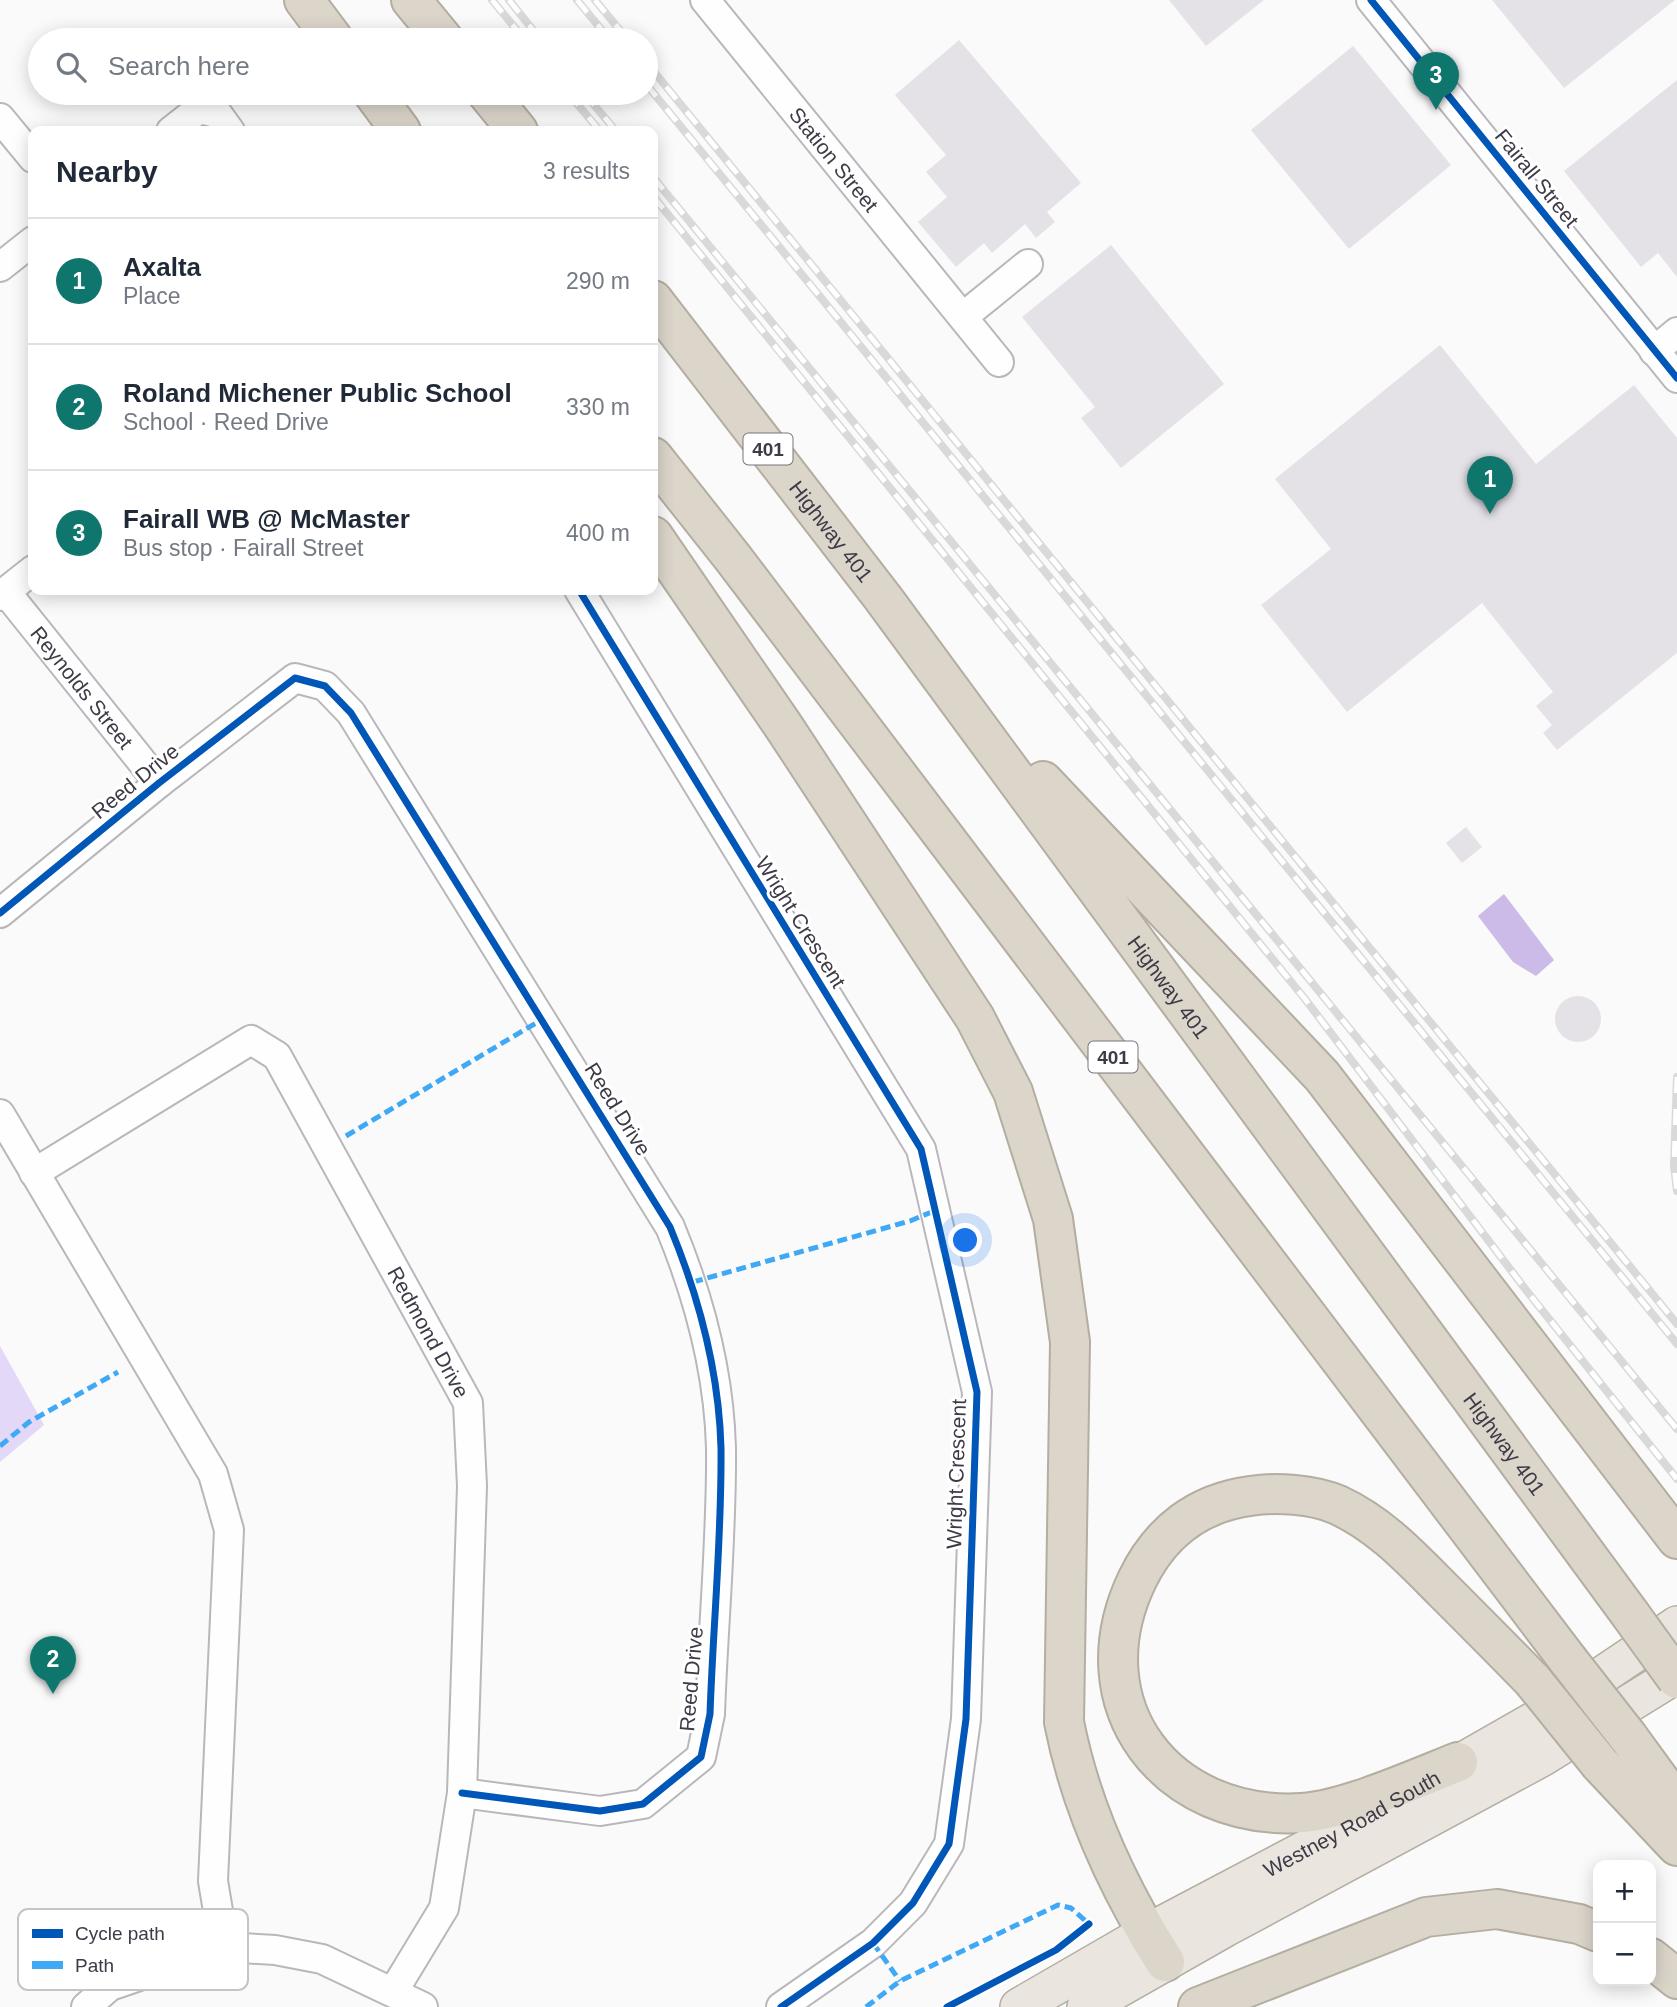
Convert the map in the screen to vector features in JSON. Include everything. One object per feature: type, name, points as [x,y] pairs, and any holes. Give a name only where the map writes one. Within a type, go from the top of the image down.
[{"type":"highway","points":[[304,0],[325,28]]},
{"type":"highway","points":[[411,0],[434,28]]},
{"type":"highway","points":[[382,105],[397,126]]},
{"type":"highway","points":[[497,105],[514,126]]},
{"type":"highway","name":"Highway 401","points":[[658,306],[883,598],[1677,1676]]},
{"type":"highway","name":"401","points":[[658,463],[825,679],[1677,1804]]},
{"type":"highway","points":[[658,543],[784,727],[967,1007],[1013,1092],[1053,1219],[1070,1342],[1065,1722],[1073,1769],[1095,1832],[1156,1948]]},
{"type":"highway","points":[[883,598],[1021,758],[1322,1076],[1677,1539]]},
{"type":"highway","points":[[1458,1762],[1370,1796],[1305,1813],[1262,1813],[1217,1803],[1191,1790],[1160,1765],[1132,1721],[1119,1689],[1116,1641],[1126,1603],[1146,1562],[1169,1535],[1201,1508],[1224,1499],[1264,1494],[1303,1496],[1336,1504],[1385,1532],[1533,1681],[1600,1764],[1677,1846]]},
{"type":"highway","points":[[1198,2007],[1426,1917],[1497,1909],[1579,1924],[1593,1930]]},
{"type":"highway","points":[[1656,1962],[1677,1979]]},
{"type":"main road","name":"Westney Road South","points":[[1087,2007],[1156,1948],[1348,1827],[1537,1719],[1677,1625]]},
{"type":"main road","name":"Westney Road South","points":[[1019,2007],[1156,1948],[1541,1758],[1677,1676]]},
{"type":"street","name":"Station Street","points":[[705,0],[999,362]]},
{"type":"street","name":"Fairall Street","points":[[1371,0],[1677,379]]},
{"type":"street","points":[[177,126],[199,109],[217,113],[226,126]]},
{"type":"street","points":[[0,118],[28,152]]},
{"type":"street","points":[[0,267],[28,245]]},
{"type":"street","points":[[964,316],[1028,264]]},
{"type":"street","points":[[1654,351],[1677,332]]},
{"type":"street","points":[[3,594],[28,574]]},
{"type":"street","name":"Reynolds Street","points":[[3,594],[159,782]]},
{"type":"street","name":"Wright Crescent","points":[[582,595],[921,1149],[976,1392],[966,1719],[949,1844],[913,1903],[873,1943],[781,2007]]},
{"type":"street","name":"Reed Drive","points":[[0,912],[159,782],[295,678],[325,686],[351,713],[670,1227],[693,1282],[713,1371],[721,1447],[710,1714],[701,1757],[643,1804],[600,1811],[462,1793]]},
{"type":"street","name":"Redmond Drive","points":[[34,1173],[251,1040],[277,1056],[468,1403],[472,1486],[462,1793],[444,1908],[393,1992]]},
{"type":"street","points":[[0,1114],[212,1474],[229,1530],[213,1881],[217,1909]]},
{"type":"street","points":[[248,1948],[275,1950],[322,1959],[423,2007]]},
{"type":"street","points":[[86,2007],[105,1990]]},
{"type":"shaded area","points":[[1504,894],[1554,960],[1536,976],[1513,962],[1478,916]]},
{"type":"shaded area","points":[[0,1346],[44,1425],[0,1462]]},
{"type":"building","points":[[1169,0],[1264,0],[1206,46]]},
{"type":"building","points":[[1492,0],[1675,0],[1564,88]]},
{"type":"building","points":[[959,40],[1081,183],[1047,212],[1055,222],[1036,238],[1025,224],[992,253],[984,243],[956,267],[918,222],[947,197],[926,172],[946,155],[895,95]]},
{"type":"building","points":[[1353,46],[1451,165],[1349,249],[1251,130]]},
{"type":"building","points":[[1677,80],[1677,277],[1658,253],[1641,267],[1564,171]]},
{"type":"building","points":[[1111,245],[1224,384],[1121,468],[1081,418],[1095,407],[1022,317]]},
{"type":"building","points":[[1440,345],[1536,464],[1634,385],[1677,438],[1677,653],[1557,750],[1543,733],[1552,725],[1536,706],[1553,692],[1482,603],[1347,712],[1261,605],[1331,549],[1275,479]]},
{"type":"building","points":[[1466,827],[1482,847],[1462,863],[1446,843]]},
{"type":"building","points":[[1578,996],[1594,1003],[1601,1019],[1594,1035],[1578,1042],[1562,1035],[1555,1019],[1562,1003]]},
{"type":"railway","points":[[492,0],[515,28]]},
{"type":"railway","points":[[509,0],[531,28]]},
{"type":"railway","points":[[577,0],[600,28]]},
{"type":"railway","points":[[595,0],[618,28]]},
{"type":"railway","points":[[658,77],[1677,1324]]},
{"type":"railway","points":[[658,99],[1677,1344]]},
{"type":"railway","points":[[578,105],[596,126]]},
{"type":"railway","points":[[594,105],[612,126]]},
{"type":"railway","points":[[658,183],[1677,1429]]},
{"type":"railway","points":[[658,202],[1305,999],[1526,1290],[1677,1479]]},
{"type":"railway","points":[[1677,1077],[1674,1166],[1677,1191]]},
{"type":"marked path","points":[[346,1136],[541,1020]]},
{"type":"marked path","points":[[693,1282],[910,1221],[934,1211]]},
{"type":"marked path","points":[[0,1446],[29,1422],[118,1372]]},
{"type":"marked path","points":[[866,2007],[900,1981],[1058,1905],[1071,1908],[1089,1924],[1084,1929]]},
{"type":"marked path","points":[[873,1943],[900,1981]]},
{"type":"cycle path","points":[[1371,0],[1677,378]]},
{"type":"cycle path","points":[[582,595],[921,1149],[977,1392],[966,1719],[949,1844],[913,1903],[873,1943],[781,2007]]},
{"type":"cycle path","points":[[0,913],[159,783],[295,678],[325,686],[351,713],[670,1227],[706,1336],[716,1392],[721,1448],[710,1714],[701,1757],[643,1804],[600,1811],[462,1793]]},
{"type":"cycle path","points":[[947,2007],[1056,1950],[1089,1924]]},
{"type":"place","name":"Fairall WB @ McMaster","points":[[1436,110]]},
{"type":"place","name":"Axalta","points":[[1490,514]]},
{"type":"place","name":"Roland Michener Public School","points":[[53,1694]]}]
